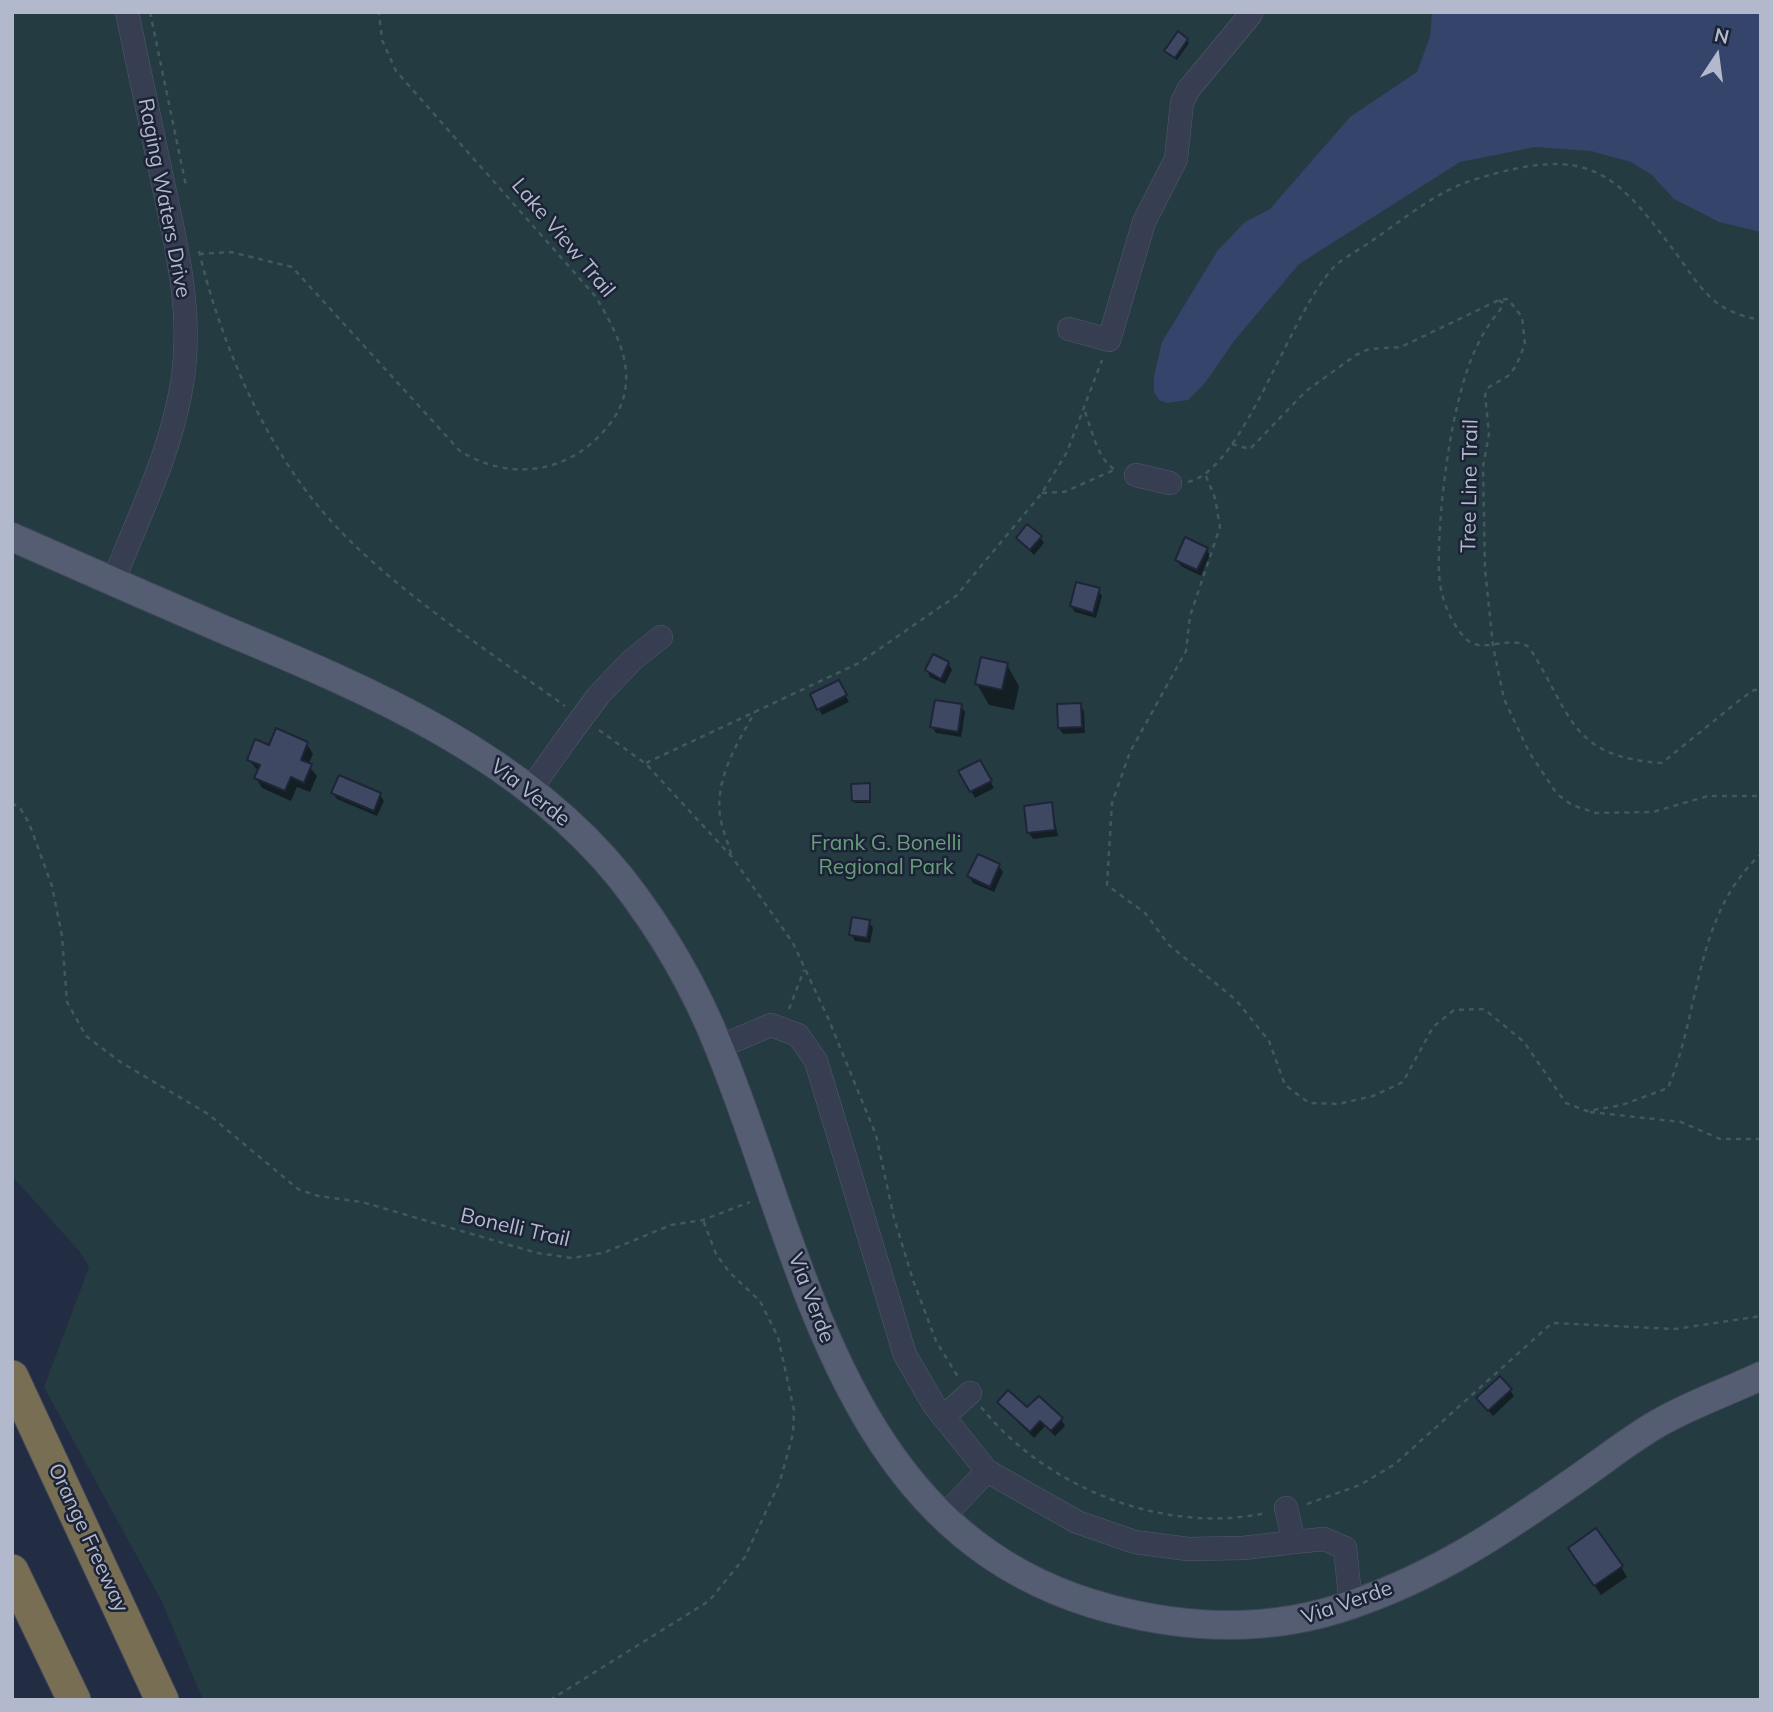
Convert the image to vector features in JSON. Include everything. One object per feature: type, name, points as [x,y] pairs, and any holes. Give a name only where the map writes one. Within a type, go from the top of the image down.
[{"type":"highway","name":"Orange Freeway","points":[[12,1377],[162,1700]]},
{"type":"highway","points":[[12,1571],[74,1700]]},
{"type":"main road","name":"Via Verde","points":[[12,537],[356,685],[453,737],[530,790],[575,828],[619,876],[662,935],[719,1047],[810,1301],[862,1413],[890,1458],[943,1517],[1006,1563],[1053,1589],[1096,1605],[1144,1618],[1233,1625],[1301,1621],[1351,1605],[1465,1555],[1662,1421],[1761,1377]]},
{"type":"street","name":"Raging Waters Drive","points":[[113,582],[166,451],[183,377],[186,342],[186,303],[177,251],[127,12]]},
{"type":"street","points":[[1069,330],[1109,340],[1144,222],[1176,159],[1182,103],[1188,90],[1251,14]]},
{"type":"street","points":[[1125,472],[1170,484]]},
{"type":"street","points":[[530,790],[598,696],[631,661],[661,637]]},
{"type":"street","points":[[719,1047],[771,1025],[798,1035],[816,1061],[905,1355],[943,1417],[987,1471],[1038,1503],[1077,1522],[1135,1542],[1188,1549],[1243,1548],[1324,1539],[1345,1548],[1351,1605]]},
{"type":"street","points":[[943,1417],[970,1393]]},
{"type":"street","points":[[943,1517],[987,1471]]},
{"type":"street","points":[[1286,1508],[1294,1542]]},
{"type":"path","points":[[150,12],[186,187]]},
{"type":"path","name":"Lake View Trail","points":[[200,254],[231,252],[292,267],[460,451],[478,462],[517,471],[559,465],[592,445],[609,427],[621,407],[626,384],[621,347],[612,325],[596,297],[396,71],[382,40],[379,12]]},
{"type":"path","points":[[1170,484],[1190,482],[1206,475],[1232,444],[1290,334],[1335,266],[1437,197],[1467,181],[1514,167],[1566,164],[1590,169],[1615,183],[1641,205],[1706,295],[1722,308],[1761,320]]},
{"type":"path","points":[[197,241],[228,345],[252,398],[282,454],[323,513],[356,547],[393,578],[569,708]]},
{"type":"path","name":"Tree Line Trail","points":[[1499,300],[1508,299],[1515,305],[1525,332],[1523,356],[1508,376],[1489,387],[1485,395],[1489,434],[1483,467],[1485,569],[1493,646],[1504,699],[1529,752],[1545,779],[1572,805],[1596,813],[1634,814],[1708,796],[1761,796]]},
{"type":"path","points":[[1232,444],[1250,449],[1306,391],[1356,355],[1369,349],[1401,347],[1499,300],[1503,303],[1476,348],[1459,403],[1445,489],[1439,575],[1444,601],[1454,625],[1467,640],[1493,646],[1506,640],[1519,641],[1529,647],[1584,738],[1608,753],[1647,762],[1662,763],[1671,758],[1741,699],[1754,690],[1761,690]]},
{"type":"path","points":[[646,764],[859,663],[956,596],[1042,493],[1067,452],[1085,412],[1109,340]]},
{"type":"path","points":[[1085,412],[1098,448],[1125,472]]},
{"type":"path","points":[[1042,493],[1064,492],[1125,472]]},
{"type":"path","points":[[1206,475],[1215,498],[1220,527],[1190,616],[1186,651],[1130,752],[1112,803],[1107,885],[1145,913],[1169,945],[1243,1008],[1269,1041],[1285,1085],[1309,1103],[1338,1104],[1362,1099],[1403,1082],[1433,1027],[1454,1010],[1484,1009],[1524,1042],[1566,1103],[1587,1111],[1681,1122],[1720,1139],[1761,1139]]},
{"type":"path","points":[[732,857],[720,815],[722,785],[730,760],[756,712]]},
{"type":"path","points":[[591,724],[646,764],[732,857],[793,943],[828,1018],[876,1135],[894,1219],[936,1341],[992,1421],[1045,1467],[1092,1492],[1161,1513],[1200,1517],[1253,1516],[1286,1508],[1360,1485],[1395,1464],[1552,1323],[1675,1329],[1761,1316]]},
{"type":"path","name":"Bonelli Trail","points":[[12,803],[20,808],[29,823],[52,886],[62,936],[65,993],[79,1027],[122,1063],[223,1125],[298,1189],[318,1196],[353,1200],[404,1217],[559,1257],[589,1256],[671,1225],[703,1220],[773,1194]]},
{"type":"path","points":[[1587,1111],[1622,1105],[1668,1088],[1678,1063],[1714,918],[1742,871],[1761,854]]},
{"type":"path","points":[[771,1025],[789,1010],[804,970]]},
{"type":"path","points":[[550,1700],[709,1601],[745,1557],[780,1481],[793,1434],[794,1410],[778,1337],[760,1301],[730,1273],[716,1254],[703,1220]]},
{"type":"green space","name":"Frank G. Bonelli Regional Park","points":[[12,12],[1761,12],[1761,1700],[203,1700],[162,1602],[44,1387],[89,1267],[80,1252],[12,1176]]},
{"type":"water","points":[[1432,12],[1761,12],[1761,232],[1719,222],[1674,199],[1652,175],[1631,162],[1591,151],[1535,147],[1460,162],[1299,264],[1234,341],[1205,383],[1188,400],[1167,403],[1159,400],[1154,392],[1154,376],[1162,342],[1218,250],[1245,222],[1270,209],[1350,117],[1417,72],[1430,37]]},
{"type":"building","points":[[1178,31],[1188,39],[1175,58],[1164,51]]},
{"type":"building","points":[[1027,524],[1042,536],[1030,550],[1016,538]]},
{"type":"building","points":[[1185,537],[1208,548],[1197,570],[1175,560]]},
{"type":"building","points":[[1076,582],[1100,588],[1093,613],[1070,606]]},
{"type":"building","points":[[933,654],[949,662],[941,679],[925,670]]},
{"type":"building","points":[[981,657],[1008,663],[1002,690],[975,684]]},
{"type":"building","points":[[839,680],[847,695],[817,710],[810,694]]},
{"type":"building","points":[[935,700],[962,704],[958,732],[930,727]]},
{"type":"building","points":[[1081,703],[1082,727],[1058,728],[1057,704]]},
{"type":"building","points":[[276,728],[308,742],[301,760],[312,764],[304,783],[291,777],[285,791],[254,778],[260,765],[247,760],[255,739],[269,745]]},
{"type":"building","points":[[980,760],[992,781],[970,792],[958,771]]},
{"type":"building","points":[[339,775],[381,793],[374,811],[331,793]]},
{"type":"building","points":[[870,783],[870,801],[852,801],[851,784]]},
{"type":"building","points":[[1052,802],[1055,830],[1027,833],[1024,806]]},
{"type":"building","points":[[978,854],[1000,864],[990,887],[967,876]]},
{"type":"building","points":[[852,917],[870,920],[867,938],[849,935]]},
{"type":"building","points":[[1500,1376],[1512,1389],[1488,1411],[1476,1398]]},
{"type":"building","points":[[1008,1390],[1027,1407],[1039,1396],[1063,1418],[1051,1431],[1040,1421],[1030,1432],[997,1402]]},
{"type":"building","points":[[1596,1528],[1623,1566],[1594,1586],[1568,1548]]}]
